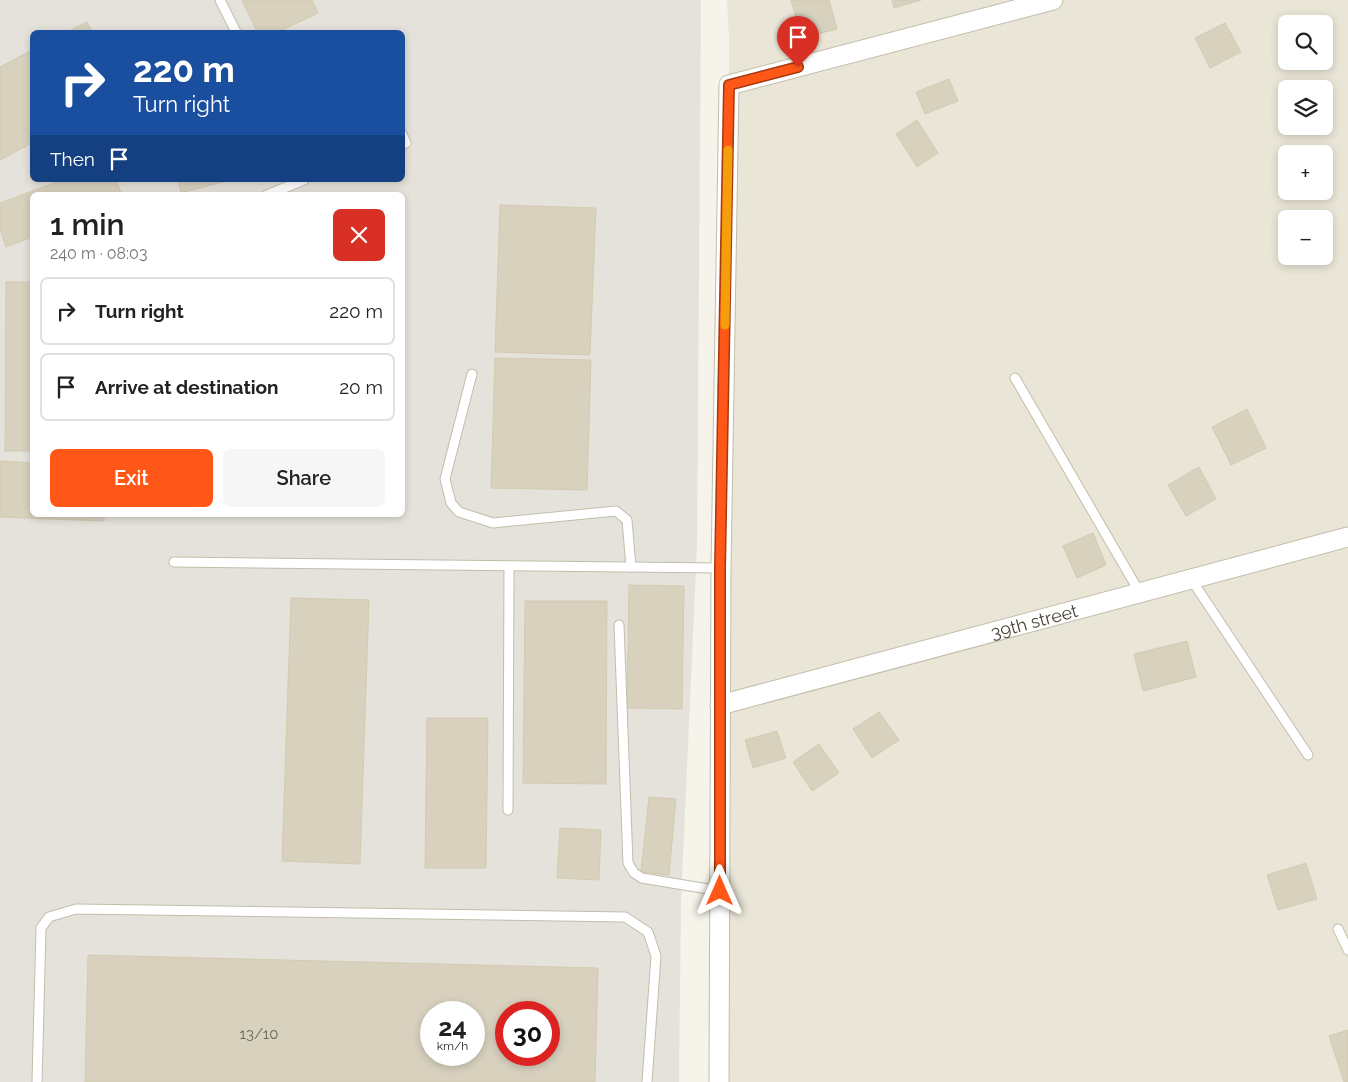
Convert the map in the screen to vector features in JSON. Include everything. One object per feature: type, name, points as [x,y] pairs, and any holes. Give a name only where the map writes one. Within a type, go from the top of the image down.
[{"type":"street","points":[[719,1082],[720,568],[729,85],[1052,0]]},
{"type":"street","name":"39th street","points":[[720,705],[1348,537]]},
{"type":"lane","points":[[220,0],[235,30]]},
{"type":"lane","points":[[274,192],[299,182]]},
{"type":"lane","points":[[472,374],[445,479],[451,502],[459,512],[493,523],[616,511],[627,520],[631,568]]},
{"type":"lane","points":[[1015,378],[1140,592]]},
{"type":"lane","points":[[174,562],[720,568]]},
{"type":"lane","points":[[508,810],[509,567]]},
{"type":"lane","points":[[1191,579],[1308,755]]},
{"type":"lane","points":[[619,625],[628,863],[634,874],[642,878],[720,891]]},
{"type":"lane","points":[[37,1082],[41,928],[49,917],[76,909],[625,917],[648,932],[656,956],[647,1082]]},
{"type":"lane","points":[[1338,929],[1348,950]]},
{"type":"shaded area","points":[[0,0],[701,0],[697,547],[681,900],[679,1082],[0,1082]]},
{"type":"shaded area","points":[[727,0],[1348,0],[1348,1082],[722,1082],[729,40]]},
{"type":"building","points":[[242,0],[312,0],[318,13],[282,30],[256,30]]},
{"type":"building","points":[[791,0],[829,0],[837,29],[802,38]]},
{"type":"building","points":[[892,0],[921,0],[894,8]]},
{"type":"building","points":[[87,22],[91,30],[71,30]]},
{"type":"building","points":[[1225,23],[1241,52],[1210,68],[1195,38]]},
{"type":"building","points":[[30,51],[30,144],[0,160],[0,67]]},
{"type":"building","points":[[949,79],[958,101],[925,114],[916,92]]},
{"type":"building","points":[[917,120],[938,153],[917,167],[896,134]]},
{"type":"building","points":[[57,182],[117,182],[121,192],[30,192],[30,238],[6,247],[0,229],[0,203]]},
{"type":"building","points":[[178,182],[222,182],[185,192],[181,192]]},
{"type":"building","points":[[500,205],[596,208],[590,355],[495,352]]},
{"type":"building","points":[[6,282],[30,282],[30,451],[5,451]]},
{"type":"building","points":[[495,358],[591,360],[587,490],[491,488]]},
{"type":"building","points":[[1247,409],[1266,448],[1231,465],[1212,427]]},
{"type":"building","points":[[0,461],[30,463],[30,517],[104,517],[104,521],[0,517]]},
{"type":"building","points":[[1199,467],[1216,499],[1186,516],[1168,485]]},
{"type":"building","points":[[1093,533],[1106,565],[1077,578],[1063,546]]},
{"type":"building","points":[[629,585],[684,586],[682,709],[627,708]]},
{"type":"building","points":[[291,598],[369,600],[360,864],[282,861]]},
{"type":"building","points":[[525,601],[607,601],[606,784],[523,783]]},
{"type":"building","points":[[1187,641],[1196,677],[1143,691],[1134,654]]},
{"type":"building","points":[[879,712],[899,740],[872,758],[853,729]]},
{"type":"building","points":[[427,718],[488,718],[486,868],[425,868]]},
{"type":"building","points":[[777,731],[786,758],[753,768],[745,740]]},
{"type":"building","points":[[819,744],[839,773],[812,791],[793,762]]},
{"type":"building","points":[[649,797],[676,799],[669,875],[641,872]]},
{"type":"building","points":[[560,828],[601,830],[599,880],[557,878]]},
{"type":"building","points":[[1306,863],[1317,899],[1278,910],[1267,875]]},
{"type":"building","points":[[88,955],[598,968],[595,1082],[85,1082]]},
{"type":"building","points":[[1348,1030],[1348,1082],[1344,1082],[1329,1036]]},
{"type":"slow traffic","points":[[725,325],[728,150]]},
{"type":"route","points":[[720,891],[720,568],[729,85],[798,67]]}]
